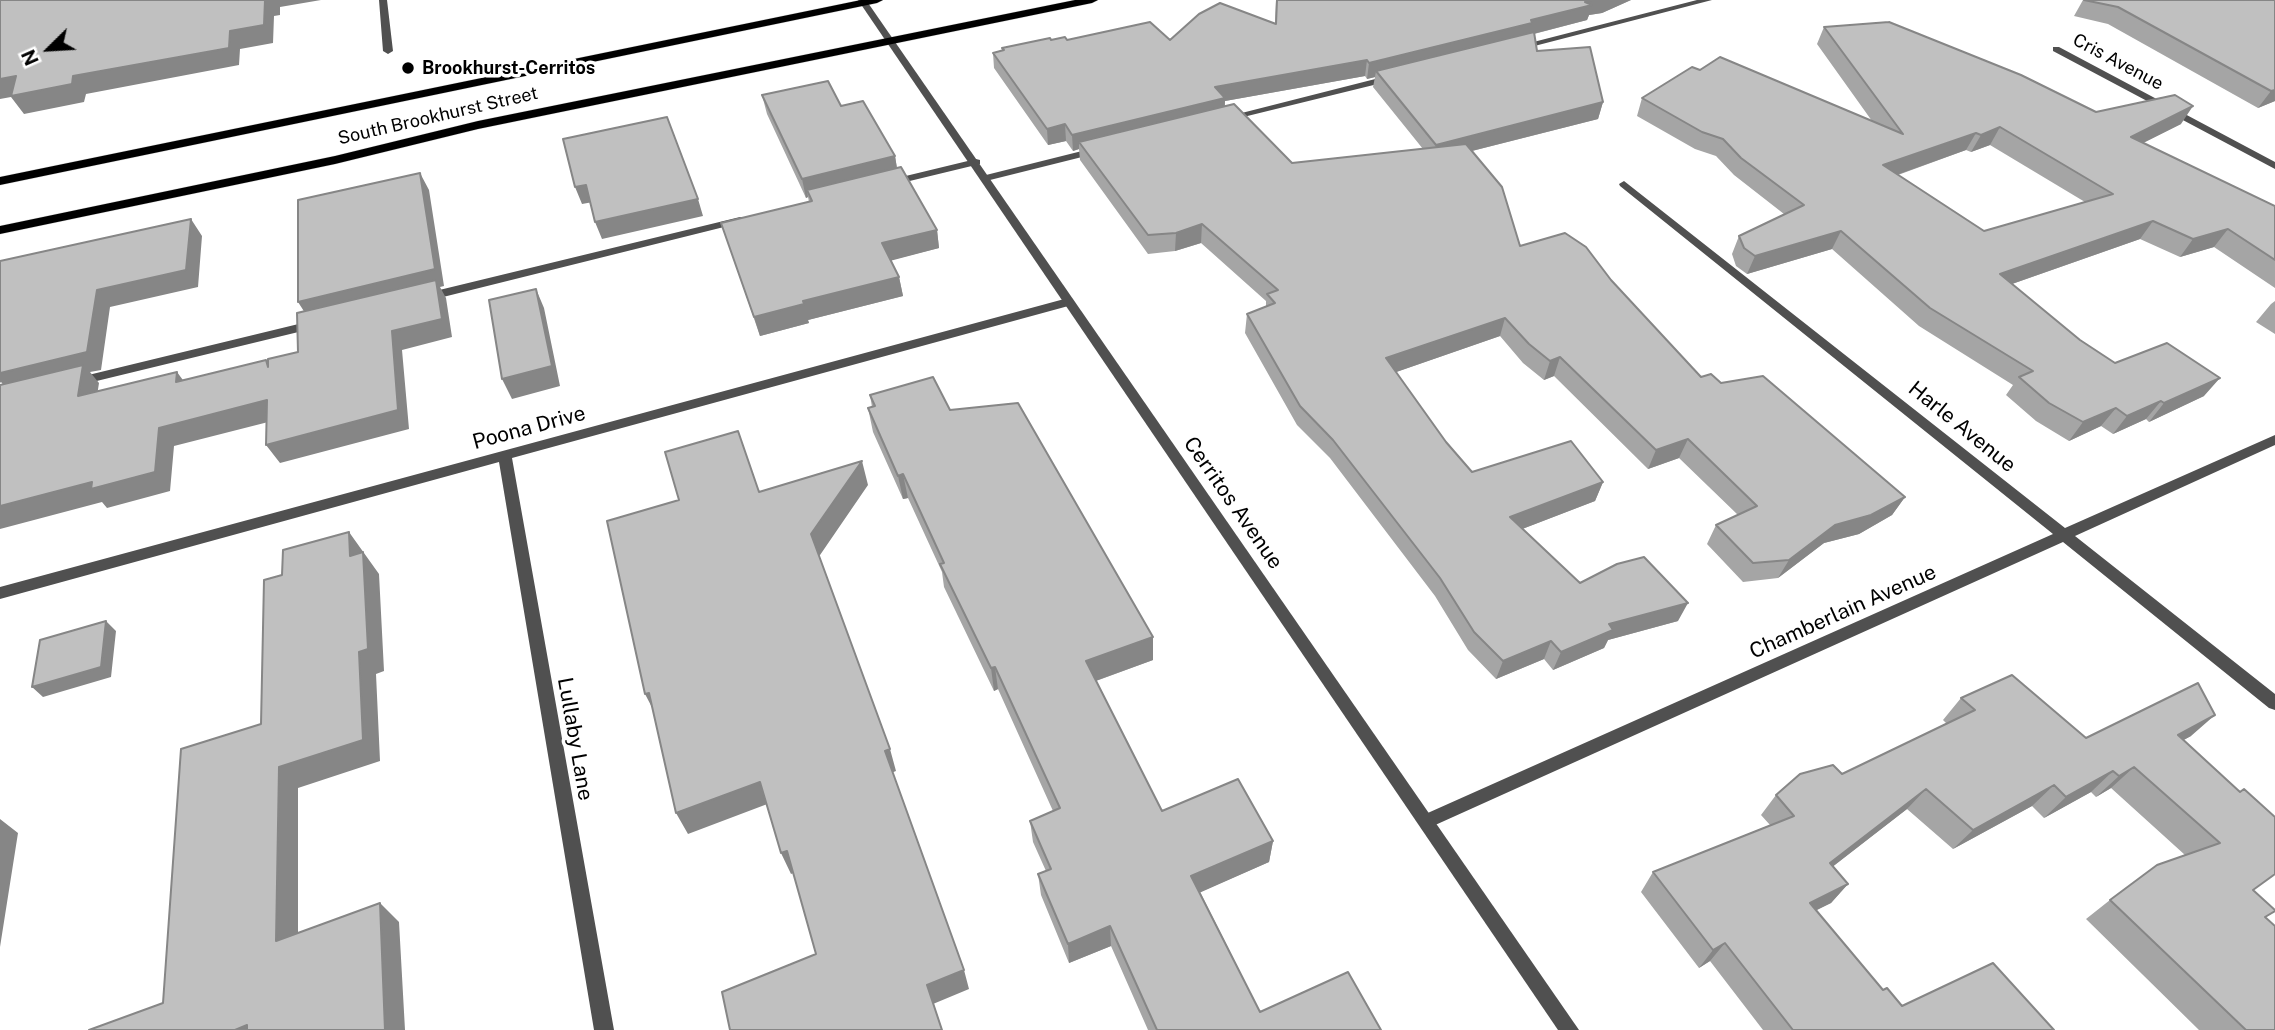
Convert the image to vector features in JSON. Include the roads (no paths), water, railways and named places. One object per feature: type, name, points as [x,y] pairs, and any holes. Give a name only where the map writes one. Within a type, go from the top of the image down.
[{"type":"main road","name":"South Brookhurst Street","points":[[0,230],[335,160],[478,125],[1092,0]]},
{"type":"main road","name":"South Brookhurst Street","points":[[0,181],[868,1]]},
{"type":"street","points":[[383,0],[388,51]]},
{"type":"street","points":[[1508,49],[1708,0]]},
{"type":"street","name":"Cerritos Avenue","points":[[868,1],[890,39],[976,162],[1068,302],[1569,1030]]},
{"type":"street","name":"Cris Avenue","points":[[2056,49],[2275,166]]},
{"type":"street","points":[[1213,122],[1401,76]]},
{"type":"street","points":[[986,178],[1107,148]]},
{"type":"street","points":[[881,185],[976,162]]},
{"type":"street","name":"Harle Avenue","points":[[1624,184],[2275,703]]},
{"type":"street","points":[[420,298],[759,215]]},
{"type":"street","name":"Poona Drive","points":[[0,593],[1068,302]]},
{"type":"street","points":[[68,385],[325,321]]},
{"type":"street","name":"Chamberlain Avenue","points":[[1427,821],[2275,440]]},
{"type":"street","name":"Lullaby Lane","points":[[505,456],[604,1030]]},
{"type":"place","name":"Brookhurst-Cerritos","points":[[408,68]]}]
